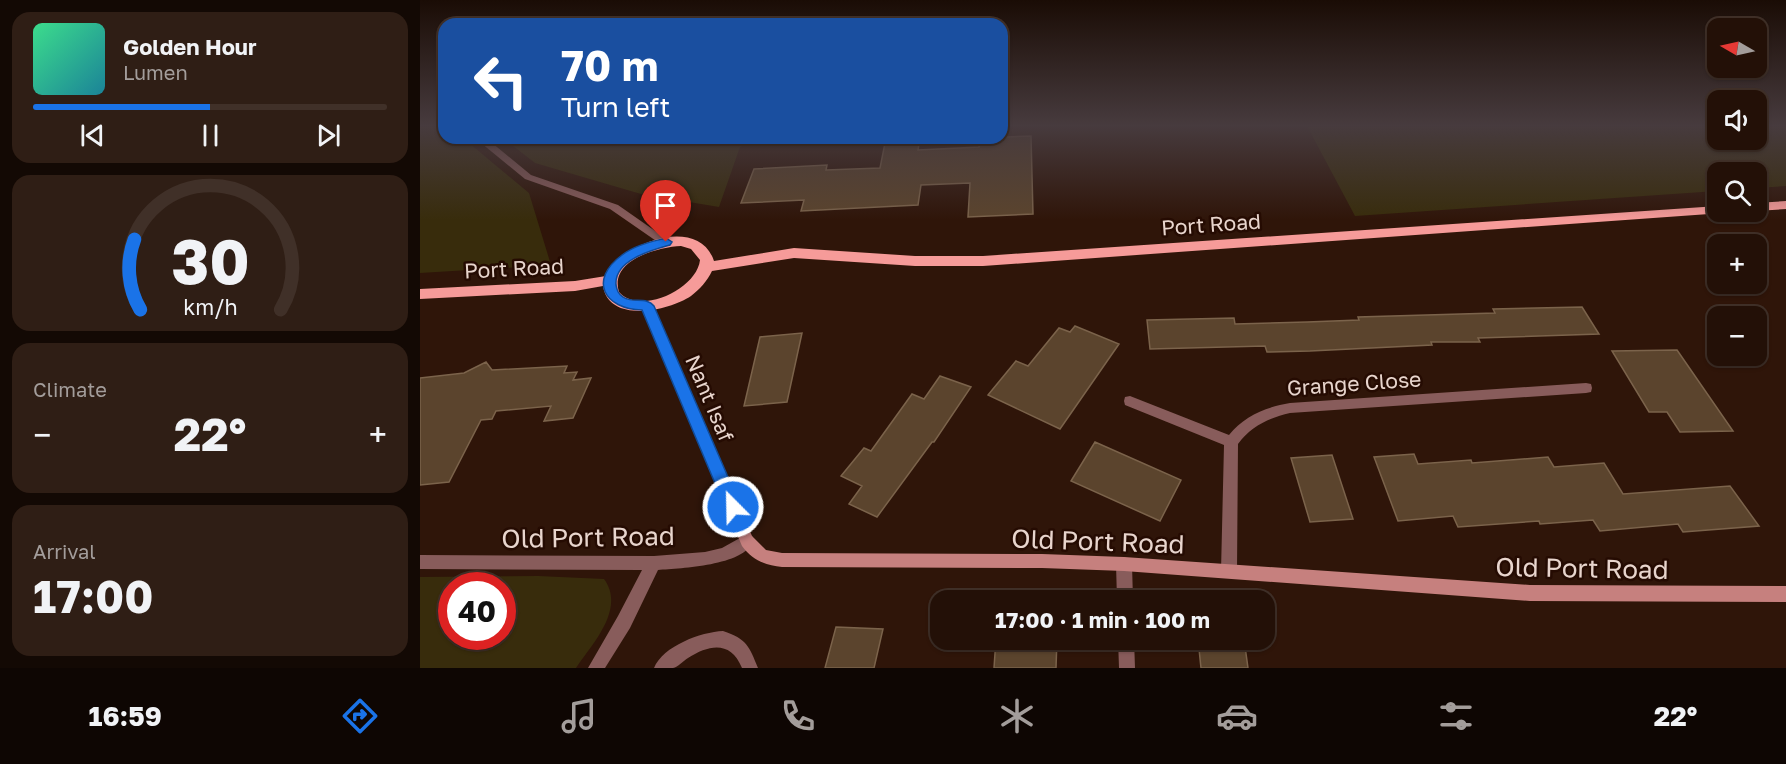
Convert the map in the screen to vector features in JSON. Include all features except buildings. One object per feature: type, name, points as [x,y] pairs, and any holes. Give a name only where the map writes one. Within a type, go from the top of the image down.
[{"type":"main road","points":[[1767,206],[1786,205]]},
{"type":"main road","name":"Port Road","points":[[707,267],[794,254],[915,261],[982,261],[1707,211]]},
{"type":"main road","points":[[682,241],[695,244],[704,250],[708,260],[701,279],[690,289],[674,298],[647,306],[618,301],[610,293],[609,280],[615,268],[641,249],[666,242],[682,241]]},
{"type":"main road","name":"Port Road","points":[[420,294],[575,286],[609,280]]},
{"type":"street","points":[[504,157],[528,177],[614,207],[666,242]]},
{"type":"street","name":"Nant Isaf","points":[[647,306],[747,540]]},
{"type":"street","name":"Grange Close","points":[[1231,441],[1249,423],[1272,411],[1290,408],[1586,388]]},
{"type":"street","points":[[1130,401],[1231,441],[1229,572]]},
{"type":"street","name":"Old Port Road","points":[[420,562],[654,563],[705,559],[725,554],[747,540],[762,558],[782,560],[1042,561],[1124,564],[1530,593],[1786,594]]},
{"type":"street","points":[[596,668],[624,622],[654,563]]},
{"type":"street","points":[[1124,564],[1125,590]]},
{"type":"street","points":[[662,668],[690,645],[708,639],[723,639],[736,644],[745,653],[750,668]]},
{"type":"street","points":[[1126,650],[1127,668]]},
{"type":"shaded area","points":[[420,157],[486,157],[529,193],[551,265],[420,273]]},
{"type":"shaded area","points":[[528,157],[736,157],[719,207],[641,194],[535,163]]},
{"type":"shaded area","points":[[1324,157],[1786,157],[1786,186],[1767,187],[1767,162],[1707,162],[1707,192],[1355,216]]},
{"type":"shaded area","points":[[516,576],[604,579],[610,590],[609,614],[604,626],[576,668],[420,668],[420,577],[438,577],[438,650],[516,650]]},
{"type":"route","points":[[666,242],[641,249],[615,268],[609,280],[610,293],[618,301],[647,306],[733,507]]}]
